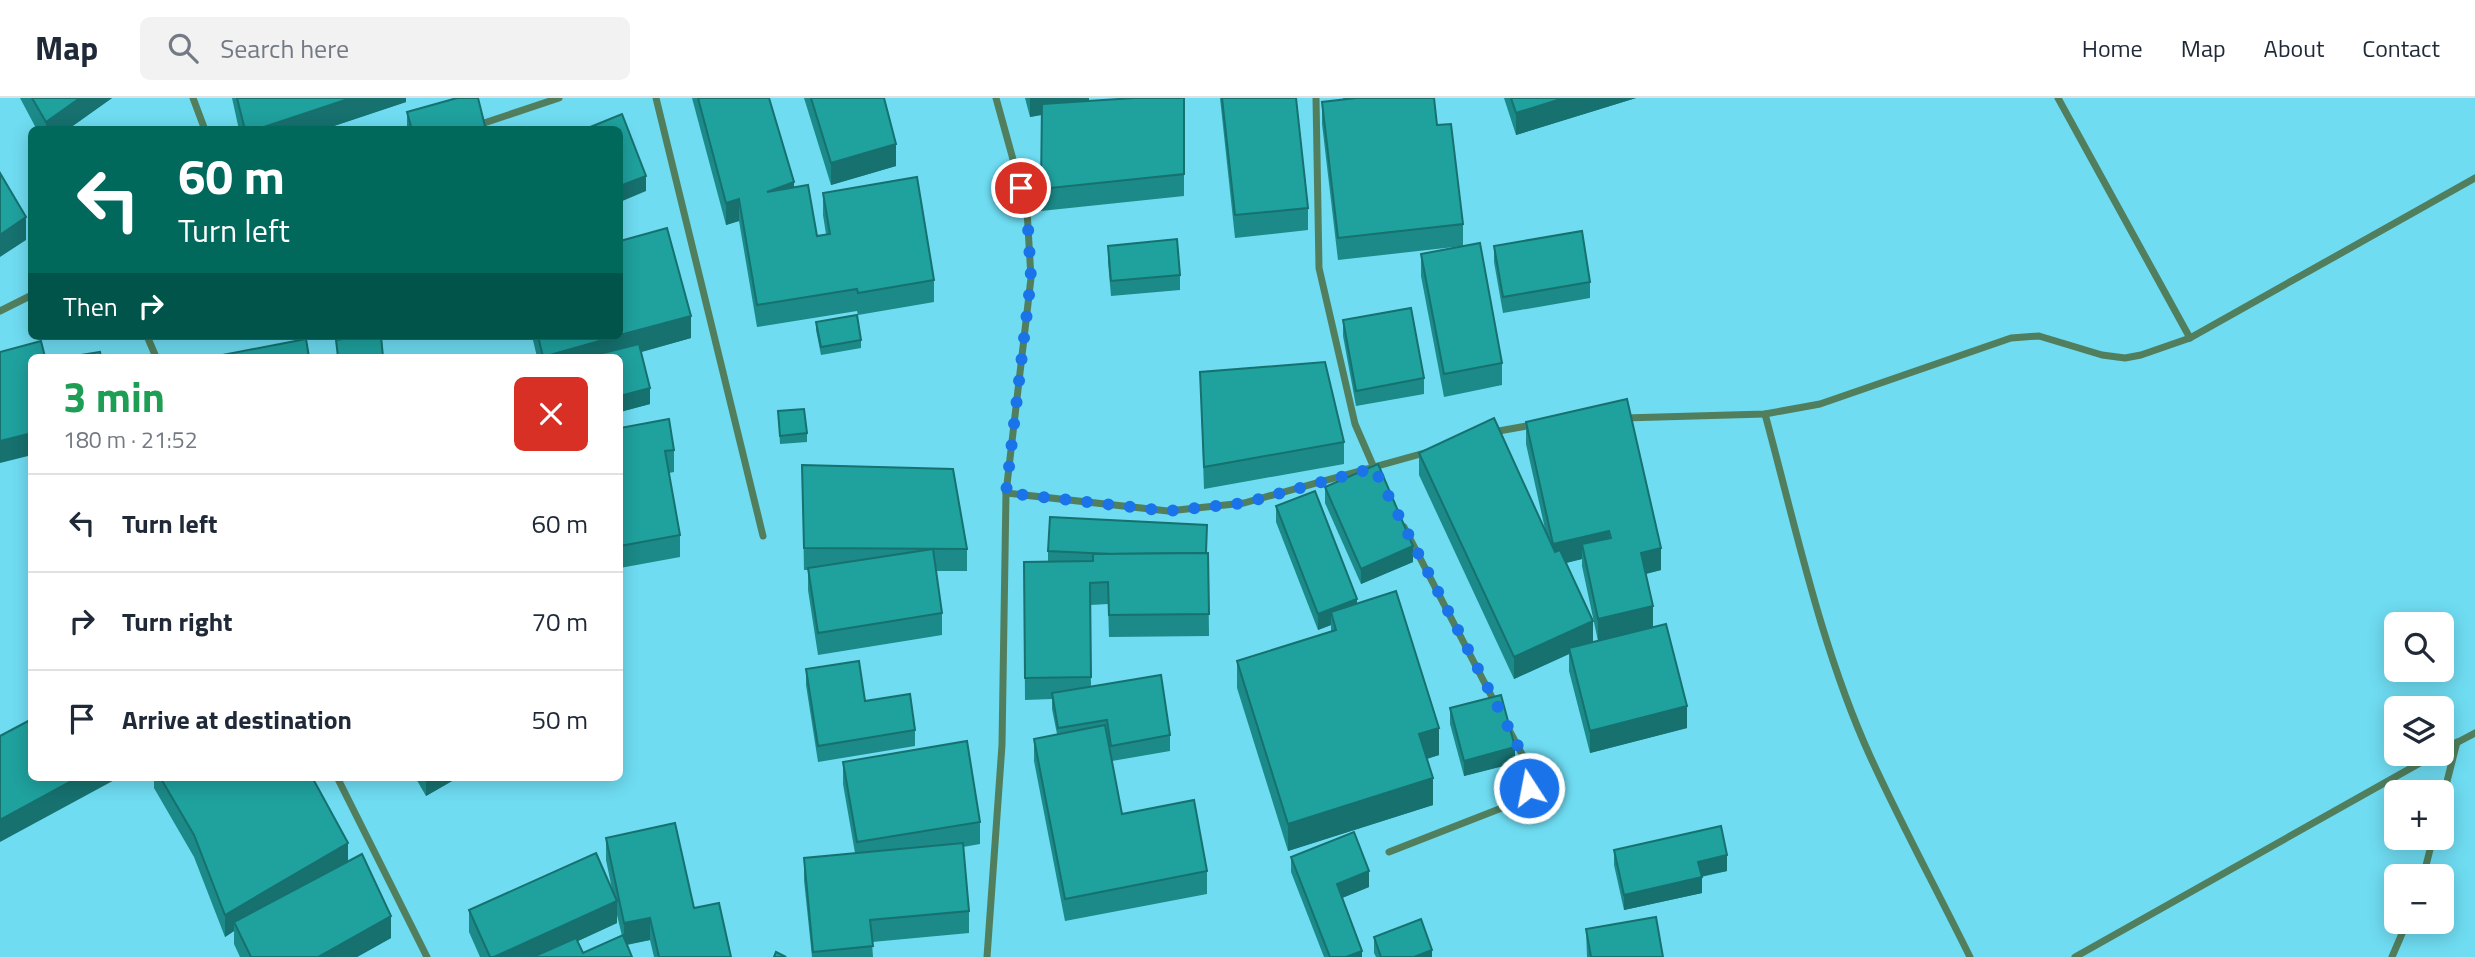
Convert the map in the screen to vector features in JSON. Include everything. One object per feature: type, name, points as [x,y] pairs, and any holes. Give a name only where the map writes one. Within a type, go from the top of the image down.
[{"type":"street","points":[[193,98],[204,126]]},
{"type":"street","points":[[475,126],[559,98]]},
{"type":"street","points":[[656,98],[763,536]]},
{"type":"street","points":[[987,957],[1002,745],[1006,493],[1031,278],[1027,210],[996,98]]},
{"type":"street","points":[[1316,98],[1319,268],[1355,424],[1380,480]]},
{"type":"street","points":[[2058,98],[2190,338]]},
{"type":"street","points":[[1615,418],[1765,414],[1820,404],[2011,338],[2039,336],[2102,355],[2125,358],[2140,355],[2190,338],[2475,177]]},
{"type":"street","points":[[0,311],[28,297]]},
{"type":"street","points":[[1765,414],[1811,585],[1840,677],[1870,755],[1970,957]]},
{"type":"street","points":[[1486,434],[1535,424]]},
{"type":"street","points":[[1006,493],[1168,511],[1244,503],[1436,449]]},
{"type":"street","points":[[1399,517],[1500,711]]},
{"type":"street","points":[[1389,852],[1512,804],[1529,788],[1531,771],[1506,723]]},
{"type":"street","points":[[2454,744],[2475,733]]},
{"type":"street","points":[[2448,780],[2458,742]]},
{"type":"street","points":[[2075,957],[2415,766]]},
{"type":"street","points":[[339,781],[427,957]]},
{"type":"street","points":[[2392,957],[2402,934]]},
{"type":"building","points":[[32,98],[80,98],[46,122]]},
{"type":"building","points":[[237,98],[351,98],[267,126],[244,126]]},
{"type":"building","points":[[457,98],[478,98],[485,126],[411,126],[407,112]]},
{"type":"building","points":[[698,98],[769,98],[794,182],[767,192],[808,185],[817,236],[830,234],[823,193],[917,177],[934,280],[858,293],[857,289],[757,305],[739,199],[726,203]]},
{"type":"building","points":[[811,98],[884,98],[896,144],[831,163]]},
{"type":"building","points":[[1134,98],[1184,98],[1184,174],[1041,189],[1042,104]]},
{"type":"building","points":[[1222,98],[1296,98],[1308,208],[1235,215]]},
{"type":"building","points":[[1356,98],[1434,98],[1437,125],[1451,124],[1463,224],[1338,238],[1322,102]]},
{"type":"building","points":[[1511,98],[1564,98],[1516,113]]},
{"type":"building","points":[[622,114],[646,176],[623,185],[623,126],[593,126]]},
{"type":"building","points":[[0,173],[26,217],[0,235]]},
{"type":"building","points":[[667,228],[691,316],[623,334],[623,240]]},
{"type":"building","points":[[1582,231],[1590,282],[1503,297],[1494,246]]},
{"type":"building","points":[[1177,239],[1180,275],[1111,281],[1108,246]]},
{"type":"building","points":[[1480,243],[1502,363],[1444,374],[1421,254]]},
{"type":"building","points":[[1411,308],[1424,378],[1356,391],[1343,320]]},
{"type":"building","points":[[857,315],[861,340],[821,347],[816,322]]},
{"type":"building","points":[[306,340],[308,354],[227,354]]},
{"type":"building","points":[[336,340],[381,340],[383,354],[338,354]]},
{"type":"building","points":[[539,340],[603,340],[554,354],[542,354]]},
{"type":"building","points":[[41,341],[44,354],[28,354],[28,434],[0,441],[0,352]]},
{"type":"building","points":[[639,344],[650,388],[623,395],[623,354],[599,354]]},
{"type":"building","points":[[1325,362],[1344,442],[1204,467],[1200,372]]},
{"type":"building","points":[[1627,399],[1661,548],[1641,553],[1653,606],[1598,619],[1582,544],[1611,538],[1609,531],[1553,544],[1526,422]]},
{"type":"building","points":[[804,409],[807,433],[780,436],[778,411]]},
{"type":"building","points":[[1494,418],[1555,552],[1560,550],[1593,621],[1514,657],[1419,453]]},
{"type":"building","points":[[669,419],[674,450],[665,451],[680,535],[623,545],[623,427]]},
{"type":"building","points":[[1378,464],[1413,546],[1361,569],[1325,487]]},
{"type":"building","points":[[802,465],[953,469],[967,549],[804,548]]},
{"type":"building","points":[[1315,491],[1357,599],[1318,614],[1276,506]]},
{"type":"building","points":[[1050,517],[1207,525],[1206,553],[1111,554],[1048,551]]},
{"type":"building","points":[[933,549],[942,613],[818,633],[808,568]]},
{"type":"building","points":[[1208,553],[1209,614],[1109,615],[1108,582],[1090,583],[1091,677],[1025,678],[1024,562],[1093,561],[1093,554]]},
{"type":"building","points":[[1396,591],[1439,728],[1419,734],[1433,778],[1288,824],[1237,661],[1336,630],[1331,612]]},
{"type":"building","points":[[1666,624],[1687,706],[1590,731],[1569,648]]},
{"type":"building","points":[[859,661],[865,701],[910,694],[915,730],[818,746],[806,669]]},
{"type":"building","points":[[1161,675],[1170,735],[1111,746],[1107,720],[1058,728],[1052,693]]},
{"type":"building","points":[[1501,695],[1515,747],[1464,761],[1450,708]]},
{"type":"building","points":[[28,721],[28,781],[72,781],[0,820],[0,736]]},
{"type":"building","points":[[1105,725],[1122,814],[1194,800],[1207,871],[1065,899],[1034,739]]},
{"type":"building","points":[[967,741],[980,822],[857,842],[843,762]]},
{"type":"building","points":[[162,781],[314,781],[348,843],[225,915],[194,835]]},
{"type":"building","points":[[675,823],[694,908],[719,903],[731,957],[659,957],[650,918],[624,923],[606,838]]},
{"type":"building","points":[[1721,826],[1727,855],[1698,862],[1702,877],[1624,895],[1614,850]]},
{"type":"building","points":[[1354,832],[1369,871],[1337,884],[1362,951],[1346,957],[1330,957],[1291,857]]},
{"type":"building","points":[[963,843],[969,911],[870,920],[873,946],[813,952],[804,858]]},
{"type":"building","points":[[596,853],[617,901],[490,957],[469,910]]},
{"type":"building","points":[[362,854],[391,916],[318,957],[251,957],[234,922]]},
{"type":"building","points":[[1656,917],[1663,957],[1591,957],[1586,929]]},
{"type":"building","points":[[1421,919],[1432,950],[1414,957],[1381,957],[1374,937]]},
{"type":"building","points":[[623,935],[632,957],[533,957],[576,938],[583,953]]},
{"type":"route","points":[[1021,188],[1027,210],[1031,278],[1006,493],[1168,511],[1244,503],[1374,468],[1531,771],[1529,788]]}]
